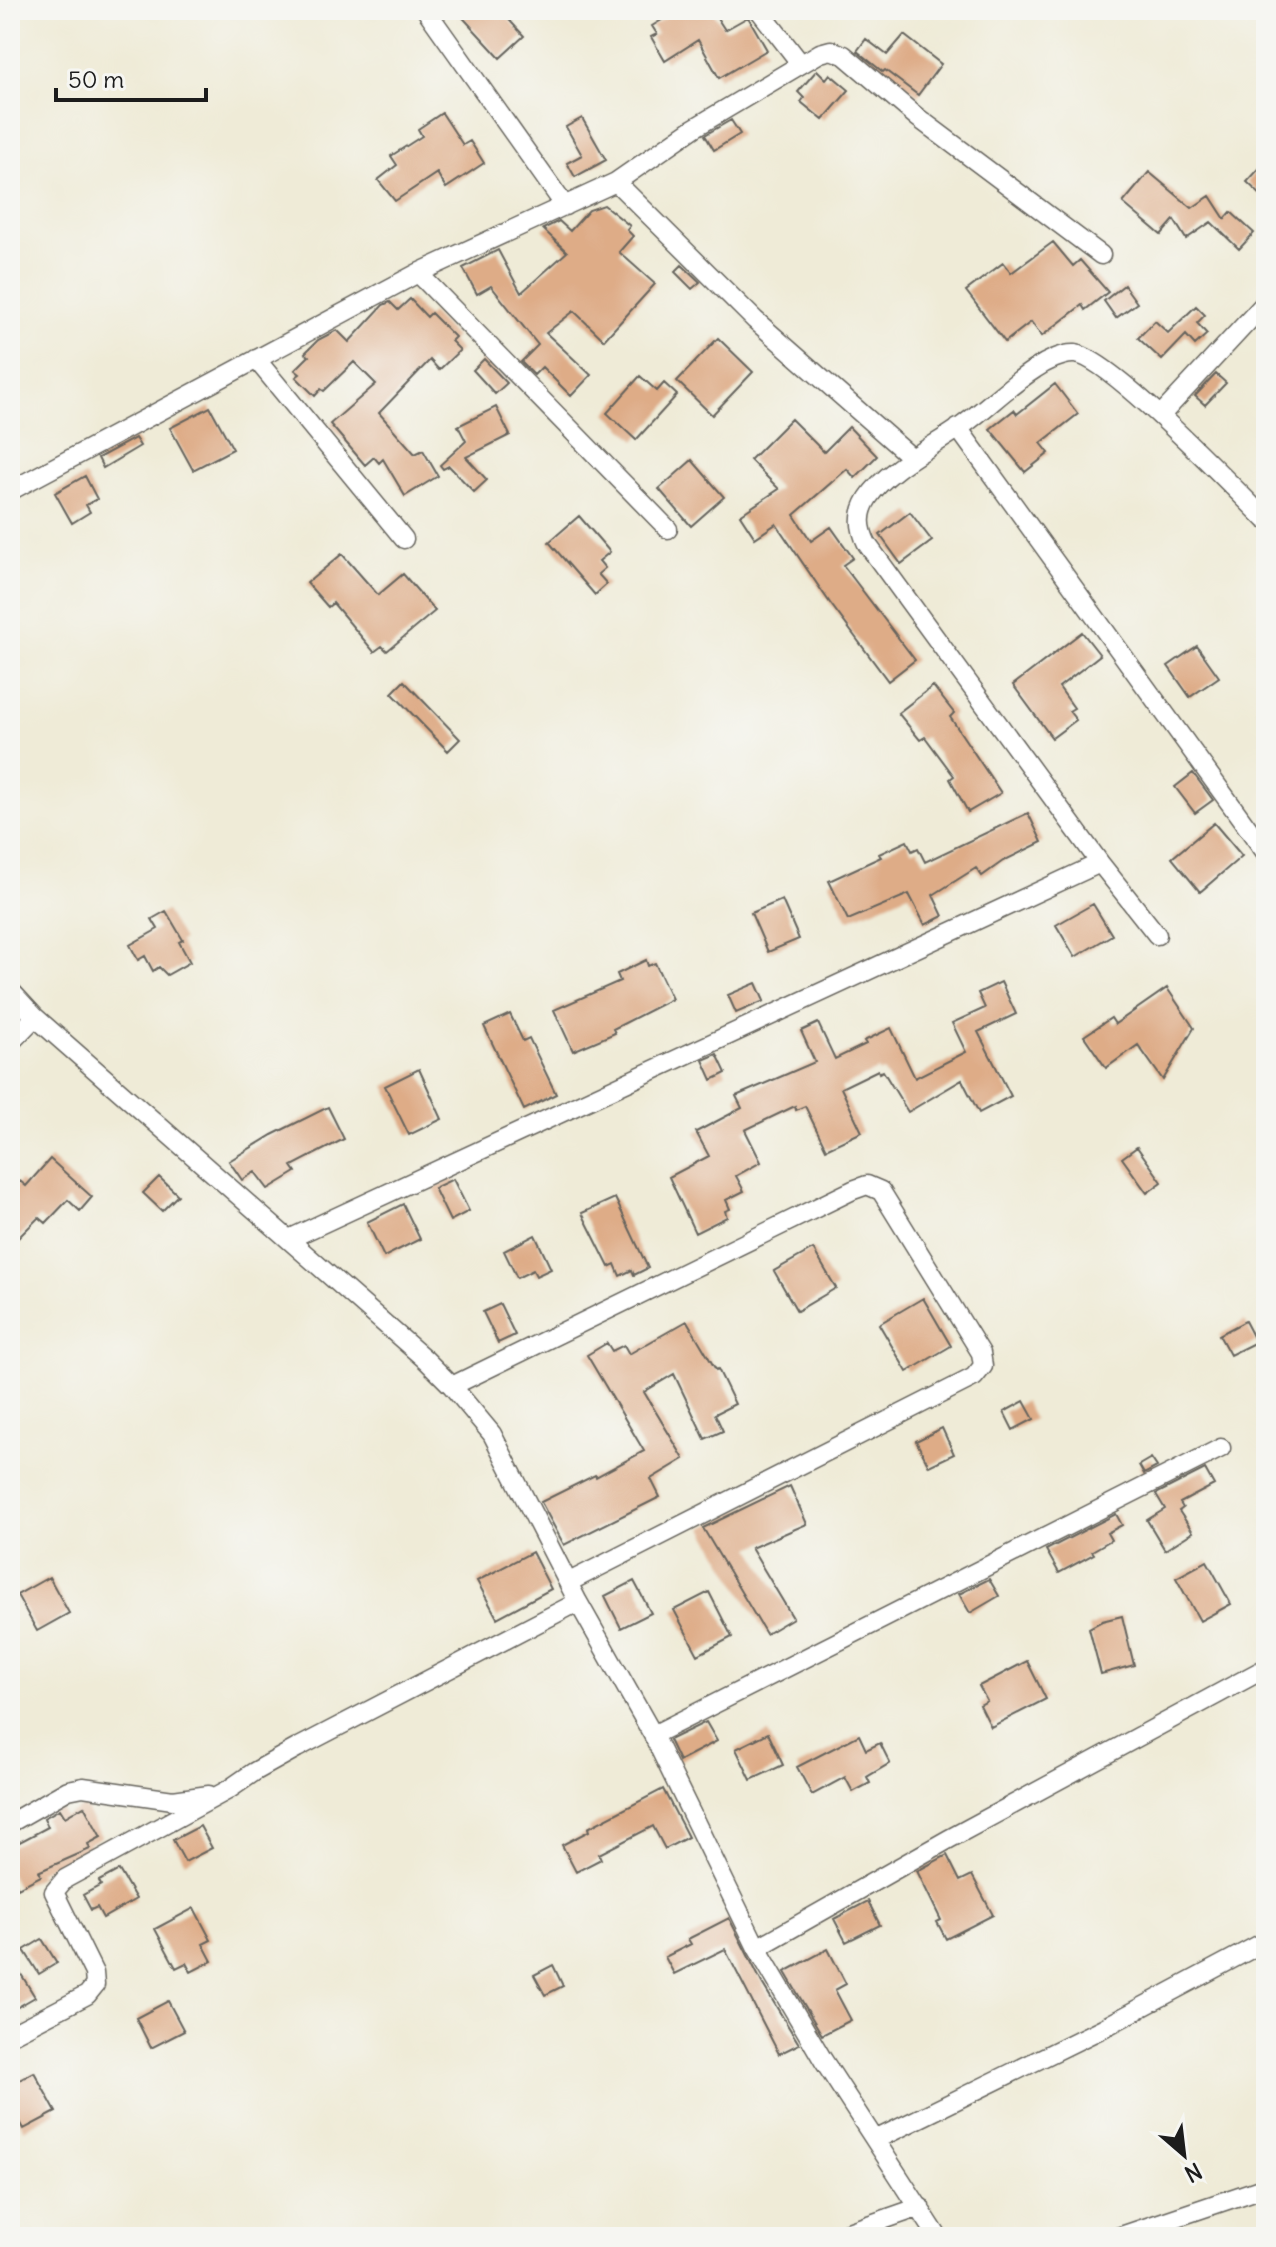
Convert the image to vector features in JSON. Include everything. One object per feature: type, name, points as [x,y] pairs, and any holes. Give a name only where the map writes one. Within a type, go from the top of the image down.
[{"type":"street","points":[[426,10],[565,206]]},
{"type":"street","points":[[759,10],[801,64]]},
{"type":"street","points":[[10,491],[418,273],[616,182],[694,128],[820,53],[831,50],[844,55],[917,117],[1101,255]]},
{"type":"street","points":[[616,182],[755,320],[911,457]]},
{"type":"street","points":[[418,273],[668,529]]},
{"type":"street","points":[[1160,416],[1266,302]]},
{"type":"street","points":[[1157,935],[1100,863],[876,556],[861,530],[861,511],[870,495],[911,457],[958,428],[1035,369],[1072,353],[1087,357],[1160,416],[1266,520]]},
{"type":"street","points":[[256,359],[404,539]]},
{"type":"street","points":[[958,428],[1266,853]]},
{"type":"street","points":[[289,1239],[1100,863]]},
{"type":"street","points":[[10,990],[35,1017],[452,1386],[492,1434],[578,1602],[653,1735],[757,1948],[823,2060],[938,2237]]},
{"type":"street","points":[[10,1043],[35,1017]]},
{"type":"street","points":[[452,1386],[867,1185],[881,1191],[981,1353],[983,1366],[974,1377],[569,1582]]},
{"type":"street","points":[[653,1735],[1221,1448]]},
{"type":"street","points":[[10,2035],[87,1995],[95,1985],[94,1973],[54,1892],[65,1879],[228,1790],[297,1748],[578,1602]]},
{"type":"street","points":[[757,1948],[1266,1668]]},
{"type":"street","points":[[10,1823],[68,1790],[83,1787],[173,1800],[228,1790]]},
{"type":"street","points":[[875,2140],[1103,2028],[1266,1941]]},
{"type":"street","points":[[1118,2237],[1266,2187]]},
{"type":"street","points":[[834,2237],[920,2207]]},
{"type":"building","points":[[456,10],[500,10],[524,36],[500,58]]},
{"type":"building","points":[[678,10],[712,10],[725,30],[748,17],[767,50],[719,78],[698,40],[665,61],[651,37],[657,34],[652,26]]},
{"type":"building","points":[[904,35],[941,64],[918,95],[857,51],[866,39],[887,55]]},
{"type":"building","points":[[817,70],[826,79],[830,74],[849,90],[823,120],[801,102],[804,98],[798,92]]},
{"type":"building","points":[[442,113],[463,145],[470,141],[484,163],[446,188],[437,173],[395,201],[378,180],[397,165],[391,156],[422,136],[418,129]]},
{"type":"building","points":[[582,118],[606,160],[575,177],[567,163],[582,155],[566,127]]},
{"type":"building","points":[[731,120],[740,134],[714,150],[705,135]]},
{"type":"building","points":[[1266,161],[1266,200],[1247,182]]},
{"type":"building","points":[[1149,172],[1192,208],[1210,196],[1225,219],[1231,212],[1254,233],[1239,249],[1211,222],[1186,239],[1174,220],[1161,235],[1123,203]]},
{"type":"building","points":[[604,205],[630,226],[627,230],[633,236],[619,252],[655,284],[604,340],[574,311],[546,333],[591,375],[571,396],[542,367],[534,375],[521,362],[538,345],[491,286],[477,294],[463,268],[498,250],[521,293],[567,252],[543,229],[559,221],[570,231],[589,210]]},
{"type":"building","points":[[1053,242],[1073,266],[1080,260],[1108,292],[1085,310],[1082,305],[1042,336],[1031,322],[1005,342],[966,291],[1003,263],[1011,273]]},
{"type":"building","points":[[682,265],[700,282],[692,289],[675,272]]},
{"type":"building","points":[[1124,285],[1137,303],[1116,318],[1104,301]]},
{"type":"building","points":[[410,299],[427,317],[431,313],[455,337],[451,341],[460,350],[439,370],[430,360],[379,413],[415,454],[423,450],[438,476],[405,496],[383,459],[379,463],[374,457],[365,465],[330,424],[376,384],[354,362],[315,396],[296,377],[300,374],[295,370],[309,356],[305,353],[318,340],[337,330],[349,342],[383,305],[390,302],[398,310]]},
{"type":"building","points":[[1196,306],[1205,315],[1197,323],[1207,334],[1195,345],[1186,335],[1162,360],[1138,338],[1155,321],[1168,333]]},
{"type":"building","points":[[718,338],[753,372],[712,415],[677,381]]},
{"type":"building","points":[[484,359],[507,383],[495,394],[473,370]]},
{"type":"building","points":[[1216,374],[1226,383],[1205,405],[1195,396]]},
{"type":"building","points":[[640,376],[657,391],[664,383],[677,395],[636,440],[607,413]]},
{"type":"building","points":[[1055,384],[1078,414],[1041,443],[1049,453],[1025,472],[990,429],[1014,410],[1017,414]]},
{"type":"building","points":[[210,407],[233,449],[193,470],[170,428]]},
{"type":"building","points":[[496,407],[510,435],[466,457],[487,480],[474,492],[449,466],[443,469],[440,465],[466,441],[458,426]]},
{"type":"building","points":[[791,419],[824,452],[849,427],[877,456],[855,478],[847,469],[794,515],[811,541],[831,527],[853,558],[843,565],[915,660],[888,681],[776,524],[755,538],[740,515],[779,489],[750,460]]},
{"type":"building","points":[[135,438],[140,446],[103,468],[98,458]]},
{"type":"building","points":[[692,460],[724,497],[691,526],[659,489]]},
{"type":"building","points":[[85,476],[97,499],[86,505],[90,512],[72,523],[55,493]]},
{"type":"building","points":[[910,512],[932,541],[901,564],[880,535]]},
{"type":"building","points":[[579,516],[610,552],[599,561],[605,568],[598,574],[607,584],[595,595],[549,542]]},
{"type":"building","points":[[342,554],[378,595],[403,574],[435,611],[387,651],[382,646],[374,652],[333,603],[328,607],[307,583]]},
{"type":"building","points":[[1082,632],[1100,655],[1059,687],[1074,708],[1069,711],[1076,720],[1052,738],[1013,685]]},
{"type":"building","points":[[1197,646],[1219,677],[1190,697],[1168,666]]},
{"type":"building","points":[[404,681],[460,739],[448,751],[392,693]]},
{"type":"building","points":[[933,686],[954,713],[950,717],[1001,793],[968,812],[950,779],[954,776],[925,737],[920,740],[898,713]]},
{"type":"building","points":[[1193,773],[1213,800],[1195,813],[1175,787]]},
{"type":"building","points":[[1028,813],[1042,842],[1003,861],[982,876],[976,868],[933,895],[943,916],[925,925],[909,894],[848,920],[829,881],[907,841],[912,851],[918,848],[925,862]]},
{"type":"building","points":[[1214,823],[1242,856],[1200,892],[1172,858]]},
{"type":"building","points":[[782,900],[799,939],[768,952],[751,913]]},
{"type":"building","points":[[1093,904],[1112,935],[1075,957],[1056,925]]},
{"type":"building","points":[[166,911],[183,940],[179,942],[190,962],[167,975],[159,967],[153,971],[145,956],[138,960],[130,945],[158,929],[152,919]]},
{"type":"building","points":[[646,960],[648,966],[655,963],[672,999],[613,1029],[615,1033],[573,1051],[554,1010],[620,981],[617,974]]},
{"type":"building","points":[[1001,982],[1016,1014],[978,1032],[1011,1096],[979,1113],[962,1080],[908,1112],[883,1071],[879,1073],[878,1070],[841,1088],[862,1132],[826,1149],[805,1106],[796,1110],[795,1106],[745,1130],[761,1162],[736,1176],[744,1191],[726,1200],[730,1209],[725,1211],[727,1217],[695,1233],[669,1177],[709,1156],[696,1132],[742,1108],[736,1096],[815,1062],[801,1031],[818,1023],[835,1059],[891,1028],[915,1078],[966,1052],[952,1023],[985,1008],[978,993]]},
{"type":"building","points":[[756,983],[764,1001],[736,1013],[728,995]]},
{"type":"building","points":[[1167,988],[1194,1028],[1163,1080],[1138,1045],[1106,1068],[1084,1036],[1111,1018],[1115,1024]]},
{"type":"building","points":[[510,1014],[523,1041],[529,1038],[556,1094],[524,1110],[484,1026]]},
{"type":"building","points":[[717,1054],[726,1073],[712,1080],[703,1060]]},
{"type":"building","points":[[419,1069],[442,1119],[409,1135],[385,1086]]},
{"type":"building","points":[[328,1107],[344,1139],[292,1166],[296,1172],[268,1189],[255,1172],[242,1180],[229,1161]]},
{"type":"building","points":[[1137,1147],[1162,1182],[1147,1193],[1122,1158]]},
{"type":"building","points":[[50,1159],[92,1197],[80,1211],[68,1200],[46,1223],[39,1217],[10,1246],[10,1191],[20,1181],[26,1186]]},
{"type":"building","points":[[159,1177],[178,1195],[162,1211],[143,1193]]},
{"type":"building","points":[[453,1179],[469,1211],[450,1221],[434,1188]]},
{"type":"building","points":[[615,1198],[648,1268],[634,1275],[632,1270],[620,1276],[615,1264],[609,1267],[582,1213]]},
{"type":"building","points":[[403,1204],[420,1239],[384,1257],[367,1222]]},
{"type":"building","points":[[535,1235],[551,1269],[536,1276],[533,1270],[517,1278],[504,1251]]},
{"type":"building","points":[[813,1249],[836,1288],[797,1311],[774,1271]]},
{"type":"building","points":[[923,1298],[951,1346],[907,1372],[879,1324]]},
{"type":"building","points":[[500,1304],[515,1335],[498,1343],[483,1312]]},
{"type":"building","points":[[687,1321],[718,1369],[735,1404],[715,1414],[723,1431],[705,1439],[674,1374],[644,1392],[684,1459],[651,1479],[660,1497],[564,1545],[541,1502],[644,1451],[587,1355],[607,1343],[612,1351],[624,1345],[629,1354]]},
{"type":"building","points":[[1245,1321],[1256,1342],[1230,1355],[1219,1335]]},
{"type":"building","points":[[1024,1401],[1034,1419],[1013,1430],[1004,1412]]},
{"type":"building","points":[[942,1428],[954,1454],[929,1466],[916,1441]]},
{"type":"building","points":[[1151,1458],[1157,1467],[1144,1474],[1139,1465]]},
{"type":"building","points":[[1205,1469],[1214,1485],[1180,1503],[1183,1508],[1179,1511],[1193,1532],[1165,1550],[1147,1520],[1165,1509],[1156,1494]]},
{"type":"building","points":[[790,1486],[807,1524],[751,1548],[793,1618],[766,1634],[703,1528]]},
{"type":"building","points":[[1116,1514],[1122,1525],[1107,1533],[1111,1540],[1092,1551],[1094,1554],[1059,1573],[1046,1550]]},
{"type":"building","points":[[532,1552],[551,1589],[497,1618],[477,1581]]},
{"type":"building","points":[[1207,1561],[1231,1604],[1200,1621],[1176,1578]]},
{"type":"building","points":[[49,1577],[69,1613],[37,1631],[17,1595]]},
{"type":"building","points":[[989,1579],[999,1596],[970,1613],[959,1594]]},
{"type":"building","points":[[634,1581],[651,1613],[621,1628],[605,1596]]},
{"type":"building","points":[[709,1592],[732,1637],[698,1655],[674,1610]]},
{"type":"building","points":[[1122,1616],[1134,1665],[1101,1674],[1089,1628]]},
{"type":"building","points":[[1027,1661],[1046,1699],[991,1727],[980,1705],[987,1701],[979,1686]]},
{"type":"building","points":[[706,1722],[717,1741],[679,1761],[669,1740]]},
{"type":"building","points":[[768,1733],[783,1765],[751,1780],[736,1749]]},
{"type":"building","points":[[859,1735],[866,1750],[880,1743],[890,1763],[867,1777],[870,1783],[853,1792],[845,1777],[812,1795],[797,1767]]},
{"type":"building","points":[[663,1789],[688,1837],[665,1849],[653,1826],[599,1854],[601,1859],[576,1872],[562,1845]]},
{"type":"building","points":[[84,1806],[101,1837],[88,1844],[90,1849],[38,1872],[41,1876],[18,1888],[10,1873],[10,1847],[48,1827],[44,1818],[60,1809],[65,1817]]},
{"type":"building","points":[[200,1826],[212,1848],[185,1862],[173,1840]]},
{"type":"building","points":[[947,1855],[960,1881],[972,1875],[993,1915],[946,1939],[937,1922],[941,1920],[917,1871]]},
{"type":"building","points":[[119,1870],[136,1899],[103,1918],[97,1907],[91,1910],[83,1895]]},
{"type":"building","points":[[868,1901],[880,1925],[846,1942],[834,1919]]},
{"type":"building","points":[[194,1908],[211,1940],[203,1944],[212,1961],[191,1972],[186,1963],[176,1968],[155,1929]]},
{"type":"building","points":[[729,1918],[762,1983],[799,2044],[779,2054],[725,1949],[674,1974],[665,1957],[691,1944],[688,1939]]},
{"type":"building","points":[[42,1939],[57,1963],[39,1974],[24,1950]]},
{"type":"building","points":[[828,1949],[846,1984],[835,1990],[851,2020],[822,2035],[785,1972]]},
{"type":"building","points":[[553,1965],[563,1986],[545,1995],[534,1975]]},
{"type":"building","points":[[21,1974],[35,1997],[16,2008],[10,1998],[10,1981]]},
{"type":"building","points":[[168,2001],[184,2031],[151,2048],[136,2018]]},
{"type":"building","points":[[34,2072],[56,2112],[24,2129],[10,2103],[10,2085]]}]
